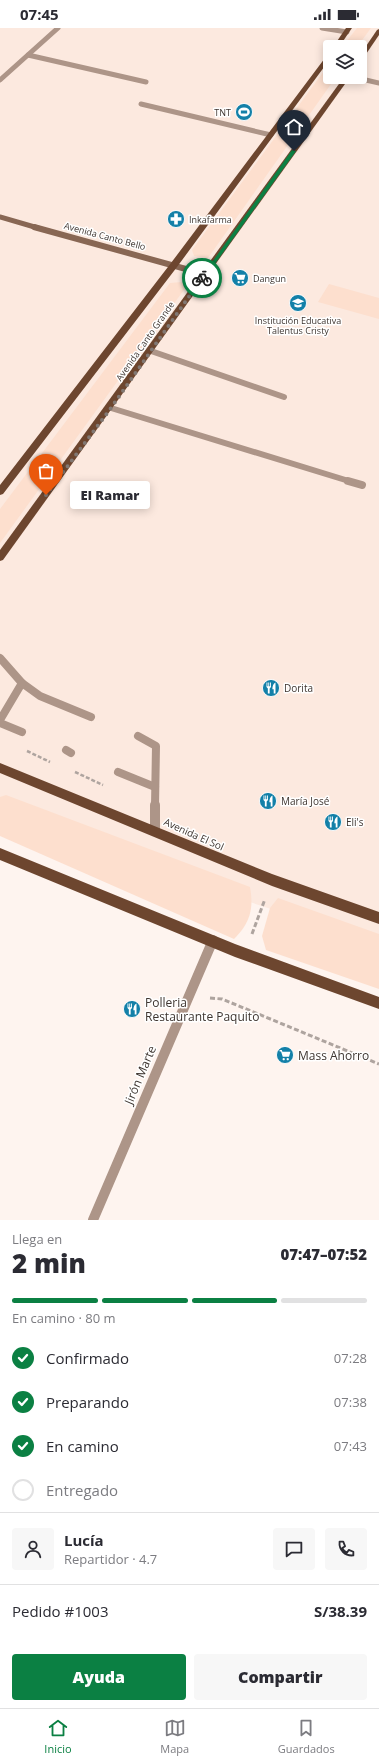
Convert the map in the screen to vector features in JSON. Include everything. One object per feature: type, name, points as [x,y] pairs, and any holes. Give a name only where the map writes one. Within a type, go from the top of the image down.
[{"type":"main road","points":[[341,40],[348,30]]},
{"type":"main road","points":[[367,49],[379,31]]},
{"type":"main road","points":[[0,492],[174,265],[323,64]]},
{"type":"main road","name":"Avenida Canto Grande","points":[[0,557],[111,408],[204,274],[342,84]]},
{"type":"main road","name":"Avenida El Sol","points":[[0,768],[272,880],[379,918]]},
{"type":"main road","points":[[0,854],[245,953],[338,989],[379,1002]]},
{"type":"street","points":[[0,80],[58,28]]},
{"type":"street","points":[[322,28],[348,30]]},
{"type":"street","points":[[28,55],[146,82]]},
{"type":"street","points":[[367,80],[379,83]]},
{"type":"street","points":[[141,104],[271,135]]},
{"type":"street","name":"Avenida Canto Bello","points":[[0,217],[204,274]]},
{"type":"street","points":[[151,351],[284,397]]},
{"type":"street","points":[[111,408],[362,485]]},
{"type":"street","points":[[0,658],[22,683],[40,696],[91,717]]},
{"type":"street","points":[[0,720],[22,683]]},
{"type":"street","points":[[0,723],[22,732]]},
{"type":"street","points":[[138,736],[156,746],[154,787],[155,831]]},
{"type":"street","points":[[118,772],[154,787]]},
{"type":"street","name":"Jirón Marte","points":[[92,1220],[213,940]]},
{"type":"path","points":[[245,953],[272,880]]},
{"type":"path","points":[[188,996],[222,999],[379,1064]]},
{"type":"shaded area","points":[[0,28],[379,28],[379,944],[86,849],[0,809]]},
{"type":"shaded area","points":[[357,28],[371,28],[362,40],[348,40]]},
{"type":"shaded area","points":[[323,72],[323,84],[331,84],[208,258],[194,256],[192,250]]},
{"type":"shaded area","points":[[181,282],[186,287],[0,543],[0,509],[170,283]]},
{"type":"shaded area","points":[[329,284],[379,298],[379,319],[318,302]]},
{"type":"shaded area","points":[[6,795],[250,887],[251,909],[250,915],[244,927],[234,939],[0,836],[0,797]]},
{"type":"shaded area","points":[[278,898],[379,934],[379,989],[266,950],[262,936],[270,908]]},
{"type":"way so far","points":[[46,495],[111,408],[202,278]]},
{"type":"place","name":"TNT","points":[[244,112]]},
{"type":"place","name":"Inkafarma","points":[[176,219]]},
{"type":"place","name":"Dangun","points":[[240,278]]},
{"type":"place","name":"Institución Educativa Talentus Cristy","points":[[298,303]]},
{"type":"place","name":"El Ramar","points":[[46,495]]},
{"type":"place","name":"Dorita","points":[[271,688]]},
{"type":"place","name":"María José","points":[[268,801]]},
{"type":"place","name":"Eli's","points":[[333,822]]},
{"type":"place","name":"Polleria Restaurante Paquito","points":[[132,1009]]},
{"type":"place","name":"Mass Ahorro","points":[[285,1055]]},
{"type":"route","points":[[202,278],[294,151]]}]
